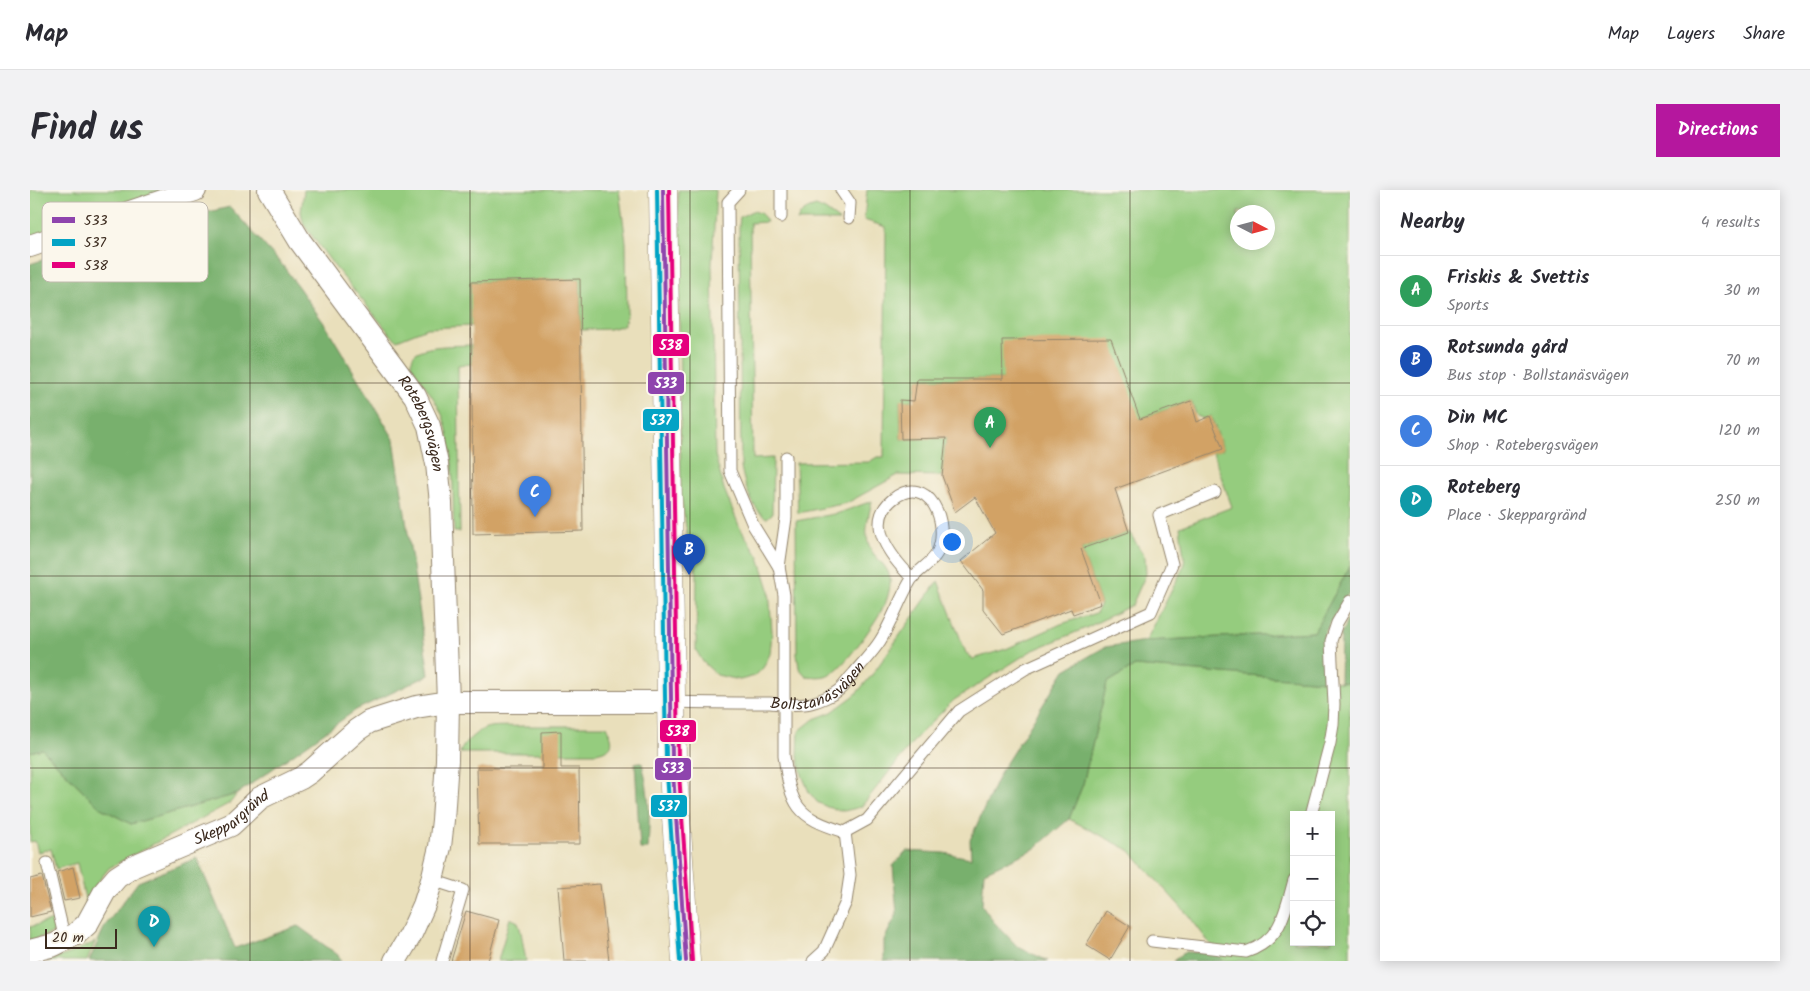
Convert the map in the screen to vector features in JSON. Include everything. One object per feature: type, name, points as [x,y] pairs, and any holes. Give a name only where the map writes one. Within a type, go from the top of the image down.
[{"type":"street","points":[[160,202],[195,190]]},
{"type":"street","name":"Rotebergsvägen","points":[[269,190],[300,241],[415,396],[429,426],[437,464],[441,503],[448,702],[443,820],[440,847],[424,905],[410,936],[395,961]]},
{"type":"street","points":[[663,190],[672,759],[686,961]]},
{"type":"street","points":[[30,246],[42,242]]},
{"type":"street","points":[[448,702],[672,702]]},
{"type":"street","name":"Skeppargränd","points":[[30,951],[54,945],[76,934],[87,924],[105,892],[117,877],[134,866],[230,825],[260,798],[302,778],[357,730],[369,722],[416,707],[448,702]]},
{"type":"lane","points":[[739,190],[728,202],[730,471],[753,525],[779,567]]},
{"type":"lane","points":[[781,190],[781,217]]},
{"type":"lane","points":[[841,190],[850,203],[849,218]]},
{"type":"lane","points":[[786,457],[786,518],[779,567],[784,595],[784,756],[788,782],[794,802],[806,816],[820,824],[845,832],[867,820],[960,711],[1026,669],[1151,612],[1172,564],[1159,515],[1215,492]]},
{"type":"lane","name":"Bollstanäsvägen","points":[[672,702],[811,703],[838,691],[879,643],[912,578],[927,566],[937,552],[941,534],[940,518],[934,504],[927,495],[910,491],[904,492],[887,504],[882,511],[880,528],[882,537],[890,552],[912,578]]},
{"type":"lane","points":[[1312,811],[1333,725],[1331,641],[1337,623],[1350,601]]},
{"type":"lane","points":[[813,961],[824,951],[846,902],[850,875],[845,832]]},
{"type":"lane","points":[[47,863],[65,940]]},
{"type":"lane","points":[[432,880],[463,890],[442,961]]},
{"type":"lane","points":[[1152,941],[1246,952],[1258,948],[1265,944],[1281,924],[1290,894]]},
{"type":"green space","points":[[30,190],[183,190],[146,202],[42,202],[42,235],[30,239]]},
{"type":"green space","points":[[304,190],[619,190],[626,242],[627,314],[624,325],[610,329],[581,330],[580,279],[472,282],[472,326],[427,328],[397,340],[335,267],[304,225],[301,212]]},
{"type":"green space","points":[[678,190],[716,190],[712,264],[715,455],[724,489],[740,528],[759,557],[769,589],[772,632],[770,654],[763,668],[755,676],[740,680],[717,675],[703,662],[696,650],[697,574],[687,533],[681,496]]},
{"type":"green space","points":[[867,190],[1350,190],[1350,566],[1314,632],[1146,641],[1185,564],[1180,527],[1232,507],[1213,452],[1223,449],[1211,416],[1204,419],[1197,416],[1191,401],[1140,419],[1003,379],[917,379],[911,401],[900,401],[901,439],[946,438],[942,476],[898,475],[847,503],[798,513],[796,463],[869,462],[877,457],[884,457],[886,227],[864,220]]},
{"type":"green space","points":[[816,206],[840,221],[797,221],[804,211]]},
{"type":"green space","points":[[230,207],[284,267],[326,326],[394,439],[429,675],[356,710],[237,794],[131,824],[99,807],[42,749],[30,752],[30,264],[42,260],[42,282],[208,282],[208,212]]},
{"type":"green space","points":[[752,211],[761,214],[767,222],[750,223],[753,459],[773,458],[772,514],[767,518],[762,515],[753,503],[746,487],[741,466],[739,226],[740,217]]},
{"type":"green space","points":[[472,345],[472,364],[458,365],[460,532],[454,532],[449,438],[437,404],[411,364],[413,356],[424,349],[441,346]]},
{"type":"green space","points":[[872,501],[867,534],[873,553],[889,574],[890,584],[886,601],[861,641],[838,668],[826,676],[806,676],[799,668],[797,654],[796,521],[839,513]]},
{"type":"green space","points":[[1129,532],[1145,557],[1146,574],[1132,605],[1086,628],[1031,651],[954,700],[917,737],[861,807],[844,811],[827,807],[817,802],[809,792],[802,775],[798,756],[799,731],[814,719],[832,712],[855,695],[872,675],[938,581],[966,653],[973,659],[1006,649],[1061,624],[1096,613],[1101,604],[1081,549]]},
{"type":"green space","points":[[1350,566],[1350,591],[1324,634],[1324,681],[1135,666],[1107,683],[1083,784],[1069,819],[1034,849],[984,872],[982,905],[993,921],[1018,947],[1048,961],[884,961],[884,940],[897,914],[893,866],[907,851],[944,853],[971,858],[970,840],[1001,771],[1065,670],[1105,647],[1146,641],[1314,632]]},
{"type":"green space","points":[[1350,614],[1350,683],[1340,682],[1341,634]]},
{"type":"green space","points":[[1135,666],[1350,683],[1350,961],[1223,961],[1189,916],[1129,850],[1069,819],[1083,784],[1107,683]]},
{"type":"green space","points":[[607,726],[612,741],[610,747],[596,753],[460,753],[461,749],[474,735],[486,728]]},
{"type":"green space","points":[[42,749],[99,807],[131,824],[237,794],[230,803],[109,868],[94,887],[86,903],[77,863],[56,869],[51,849],[38,852],[35,841],[30,842],[30,752]]},
{"type":"green space","points":[[635,763],[642,763],[647,786],[649,816],[648,849],[640,849]]},
{"type":"green space","points":[[197,858],[235,948],[298,926],[338,955],[342,961],[89,961],[105,926],[138,882]]},
{"type":"green space","points":[[510,918],[518,922],[526,961],[498,961]]},
{"type":"green space","points":[[53,920],[56,932],[30,941],[30,927]]},
{"type":"green space","points":[[95,942],[87,961],[47,961],[69,954]]},
{"type":"green space","points":[[1185,952],[1217,953],[1223,961],[1173,961]]},
{"type":"building","points":[[580,279],[583,531],[473,534],[471,282]]},
{"type":"building","points":[[1111,339],[1140,419],[1191,401],[1197,422],[1210,416],[1223,449],[1115,489],[1129,532],[1081,549],[1101,604],[1073,614],[1071,609],[1003,634],[983,609],[983,590],[961,561],[995,533],[975,497],[955,512],[942,476],[946,438],[901,439],[900,400],[914,401],[917,379],[1003,379],[1002,340]]},
{"type":"building","points":[[561,731],[561,768],[579,768],[580,844],[479,844],[477,768],[542,768],[542,732]]},
{"type":"building","points":[[73,867],[80,898],[64,901],[57,872]]},
{"type":"building","points":[[42,876],[51,912],[30,917],[30,879]]},
{"type":"building","points":[[600,884],[609,961],[564,961],[558,887]]},
{"type":"building","points":[[466,911],[499,920],[488,961],[451,961]]},
{"type":"building","points":[[1106,911],[1130,926],[1110,960],[1086,945]]},
{"type":"transit line","name":"537","points":[[657,190],[666,759],[680,961]]},
{"type":"transit line","name":"533","points":[[663,190],[672,759],[686,961]]},
{"type":"transit line","name":"538","points":[[669,190],[678,759],[692,961]]},
{"type":"place","name":"Friskis & Svettis","points":[[990,448]]},
{"type":"place","name":"Din MC","points":[[535,517]]},
{"type":"place","name":"Rotsunda gård","points":[[689,575]]},
{"type":"place","name":"Roteberg","points":[[154,947]]}]
